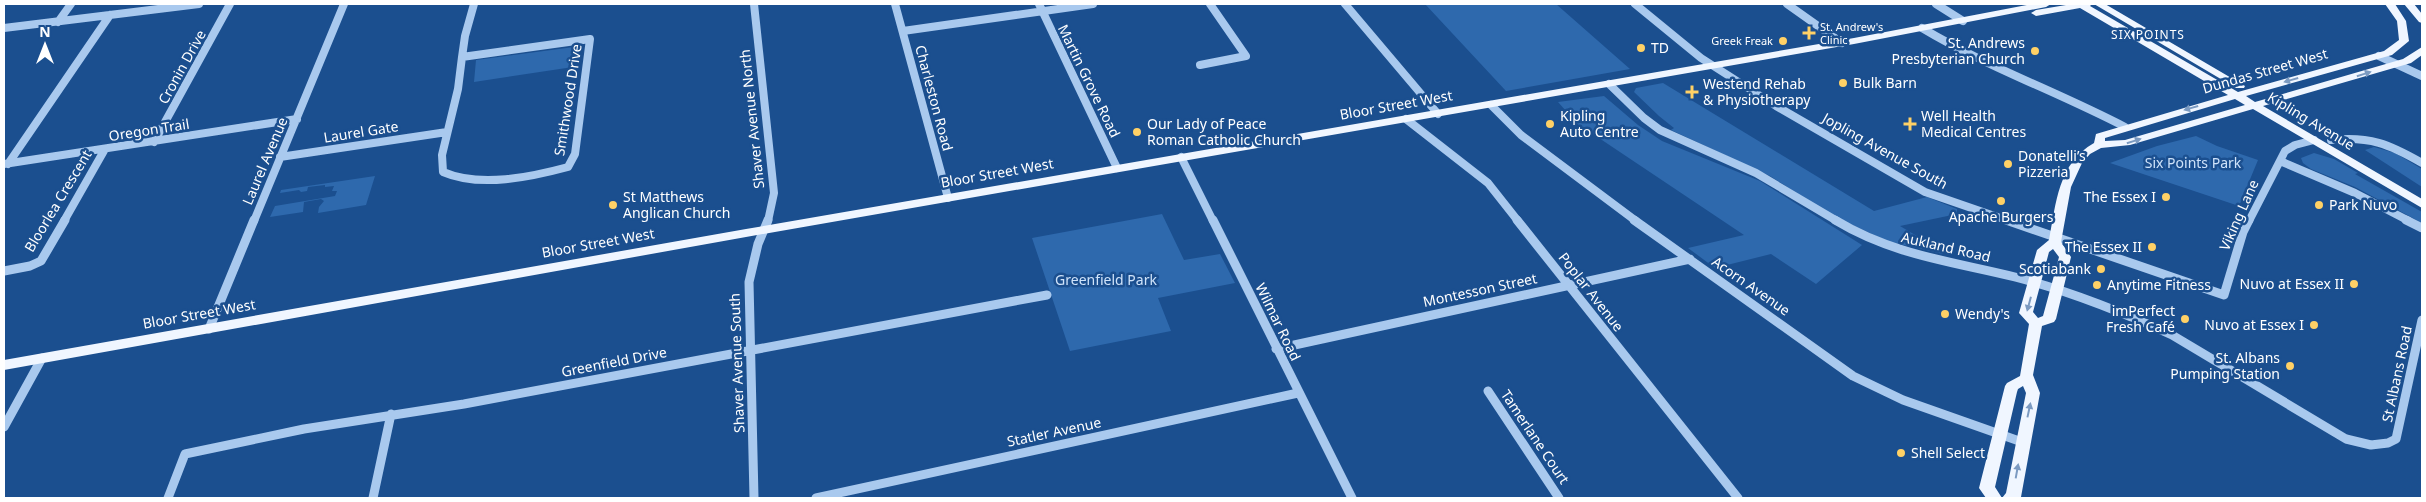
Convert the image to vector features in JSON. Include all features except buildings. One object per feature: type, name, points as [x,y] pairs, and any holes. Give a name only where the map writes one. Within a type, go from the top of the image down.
[{"type":"main road","name":"Bloor Street West","points":[[4,365],[1117,168],[1842,43],[2046,4]]},
{"type":"main road","name":"Bloor Street West","points":[[1996,15],[2036,13],[2085,4]]},
{"type":"main road","name":"Kipling Avenue","points":[[2085,4],[2238,95],[2261,104],[2331,140],[2422,195]]},
{"type":"main road","name":"Kipling Avenue","points":[[2099,4],[2250,92],[2261,104],[2314,140],[2422,204]]},
{"type":"main road","name":"Dundas Street West","points":[[2036,323],[2026,313],[2043,250],[2056,239],[2068,180],[2085,154],[2099,145],[2100,136],[2125,127],[2379,56],[2394,50],[2404,41],[2403,23],[2390,4]]},
{"type":"main road","points":[[2409,4],[2422,20]]},
{"type":"main road","points":[[2099,145],[2126,143],[2261,104],[2407,61],[2422,50]]},
{"type":"main road","points":[[2010,498],[2013,497],[2022,442],[2033,393],[2026,379],[2036,323],[2049,319],[2065,257],[2056,239]]},
{"type":"main road","points":[[1995,498],[1987,488],[2012,386],[2026,379]]},
{"type":"street","points":[[58,22],[71,4]]},
{"type":"street","points":[[4,28],[199,4]]},
{"type":"street","name":"Cronin Drive","points":[[154,142],[230,4]]},
{"type":"street","name":"Laurel Avenue","points":[[210,329],[344,4]]},
{"type":"street","name":"Smithwood Drive","points":[[461,57],[590,39],[575,154],[568,167],[555,171],[500,178],[454,178],[443,172],[442,155],[446,132],[458,89],[461,57],[474,4]]},
{"type":"street","name":"Shaver Avenue North","points":[[754,4],[774,193],[764,230]]},
{"type":"street","name":"Charleston Road","points":[[895,4],[948,198]]},
{"type":"street","points":[[903,31],[1040,8],[1093,4]]},
{"type":"street","points":[[1200,65],[1246,56],[1210,4]]},
{"type":"street","points":[[1345,4],[1438,114]]},
{"type":"street","name":"Jopling Avenue South","points":[[1635,4],[1712,65],[1776,106],[1925,192],[2056,239]]},
{"type":"street","points":[[1787,4],[1842,43]]},
{"type":"street","points":[[1936,4],[1963,21]]},
{"type":"street","name":"Martin Grove Road","points":[[1040,8],[1117,168]]},
{"type":"street","points":[[6,164],[110,15]]},
{"type":"street","points":[[1922,28],[1962,51],[2089,108],[2125,127]]},
{"type":"street","points":[[2379,56],[2422,76]]},
{"type":"street","name":"Aukland Road","points":[[1609,84],[1644,118],[1660,130],[1756,173],[1862,236],[1908,252],[2058,289],[2148,324],[2172,335],[2293,408]]},
{"type":"street","name":"Acorn Avenue","points":[[1490,105],[1536,147],[1834,363],[1868,385],[1907,402],[2000,436],[2022,442]]},
{"type":"street","name":"Oregon Trail","points":[[6,164],[297,119]]},
{"type":"street","name":"Poplar Avenue","points":[[1406,119],[1488,183],[1567,285],[1738,498]]},
{"type":"street","name":"Laurel Gate","points":[[280,157],[446,132]]},
{"type":"street","points":[[2331,140],[2372,138],[2391,145],[2422,163]]},
{"type":"street","name":"Viking Lane","points":[[2056,239],[2224,295],[2243,232],[2280,161],[2289,148],[2314,140]]},
{"type":"street","name":"Bloorlea Crescent","points":[[4,271],[30,266],[41,261],[105,149]]},
{"type":"street","name":"Wilmar Road","points":[[1181,157],[1298,394],[1352,498]]},
{"type":"street","points":[[2280,161],[2355,192],[2422,228]]},
{"type":"street","name":"Shaver Avenue South","points":[[754,498],[749,282],[758,244],[764,230]]},
{"type":"street","name":"Montesson Street","points":[[1276,349],[1690,259]]},
{"type":"street","name":"Greenfield Drive","points":[[168,498],[186,454],[391,414],[464,404],[1046,295]]},
{"type":"street","name":"St Albans Road","points":[[2293,408],[2331,431],[2359,444],[2382,445],[2396,439],[2422,320]]},
{"type":"street","points":[[4,427],[42,358]]},
{"type":"street","name":"Tamerlane Court","points":[[1488,391],[1559,498]]},
{"type":"street","name":"Statler Avenue","points":[[816,498],[1298,394]]},
{"type":"street","points":[[373,498],[391,414]]},
{"type":"green space","points":[[1425,4],[1556,4],[1630,69],[1506,91]]},
{"type":"green space","points":[[574,47],[573,67],[474,82],[476,60]]},
{"type":"green space","points":[[1663,83],[1874,211],[1927,197],[1957,209],[1957,214],[1900,226],[1942,251],[1943,254],[1887,241],[1833,216],[1770,176],[1671,130],[1674,128],[1634,92],[1636,88]]},
{"type":"green space","points":[[1604,96],[1638,125],[1662,141],[1760,181],[1862,245],[1816,284],[1771,254],[1715,268],[1688,248],[1744,235],[1584,128],[1581,128],[1558,102]]},
{"type":"green space","name":"Six Points Park","points":[[2196,136],[2217,146],[2258,160],[2239,206],[2110,163],[2157,146]]},
{"type":"green space","points":[[2374,147],[2395,153],[2422,169],[2422,187],[2365,150]]},
{"type":"green space","points":[[2314,153],[2334,159],[2358,173],[2355,174],[2422,212],[2422,223],[2355,187],[2311,169],[2303,163],[2301,158]]},
{"type":"green space","points":[[375,176],[366,205],[318,213],[319,207],[324,201],[321,199],[304,202],[303,212],[270,217],[275,206],[335,196],[337,191],[332,191],[334,186],[325,187],[325,185],[308,187],[307,191],[301,192],[299,190],[280,193],[281,190]]},
{"type":"green space","name":"Greenfield Park","points":[[1162,214],[1184,260],[1220,254],[1235,283],[1158,298],[1171,331],[1070,351],[1032,238]]},
{"type":"place","name":"St. Andrew's Clinic","points":[[1809,33]]},
{"type":"place","name":"Greek Freak","points":[[1783,41]]},
{"type":"place","name":"TD","points":[[1641,48]]},
{"type":"place","name":"St. Andrews Presbyterian Church","points":[[2035,51]]},
{"type":"place","name":"Bulk Barn","points":[[1843,83]]},
{"type":"place","name":"Westend Rehab & Physiotherapy","points":[[1692,92]]},
{"type":"place","name":"Kipling Auto Centre","points":[[1550,124]]},
{"type":"place","name":"Well Health Medical Centres","points":[[1910,124]]},
{"type":"place","name":"Our Lady of Peace Roman Catholic Church","points":[[1137,132]]},
{"type":"place","name":"Donatelli’s Pizzeria","points":[[2008,164]]},
{"type":"place","name":"The Essex I","points":[[2166,197]]},
{"type":"place","name":"Apache Burgers","points":[[2001,201]]},
{"type":"place","name":"St Matthews Anglican Church","points":[[613,205]]},
{"type":"place","name":"Park Nuvo","points":[[2319,205]]},
{"type":"place","name":"The Essex II","points":[[2152,247]]},
{"type":"place","name":"Scotiabank","points":[[2101,269]]},
{"type":"place","name":"Nuvo at Essex II","points":[[2354,284]]},
{"type":"place","name":"Anytime Fitness","points":[[2097,285]]},
{"type":"place","name":"Wendy's","points":[[1945,314]]},
{"type":"place","name":"imPerfect Fresh Café","points":[[2185,319]]},
{"type":"place","name":"Nuvo at Essex I","points":[[2314,325]]},
{"type":"place","name":"St. Albans Pumping Station","points":[[2290,366]]},
{"type":"place","name":"Shell Select","points":[[1901,453]]},
{"type":"district","name":"SIX POINTS","points":[[2148,35]]}]
